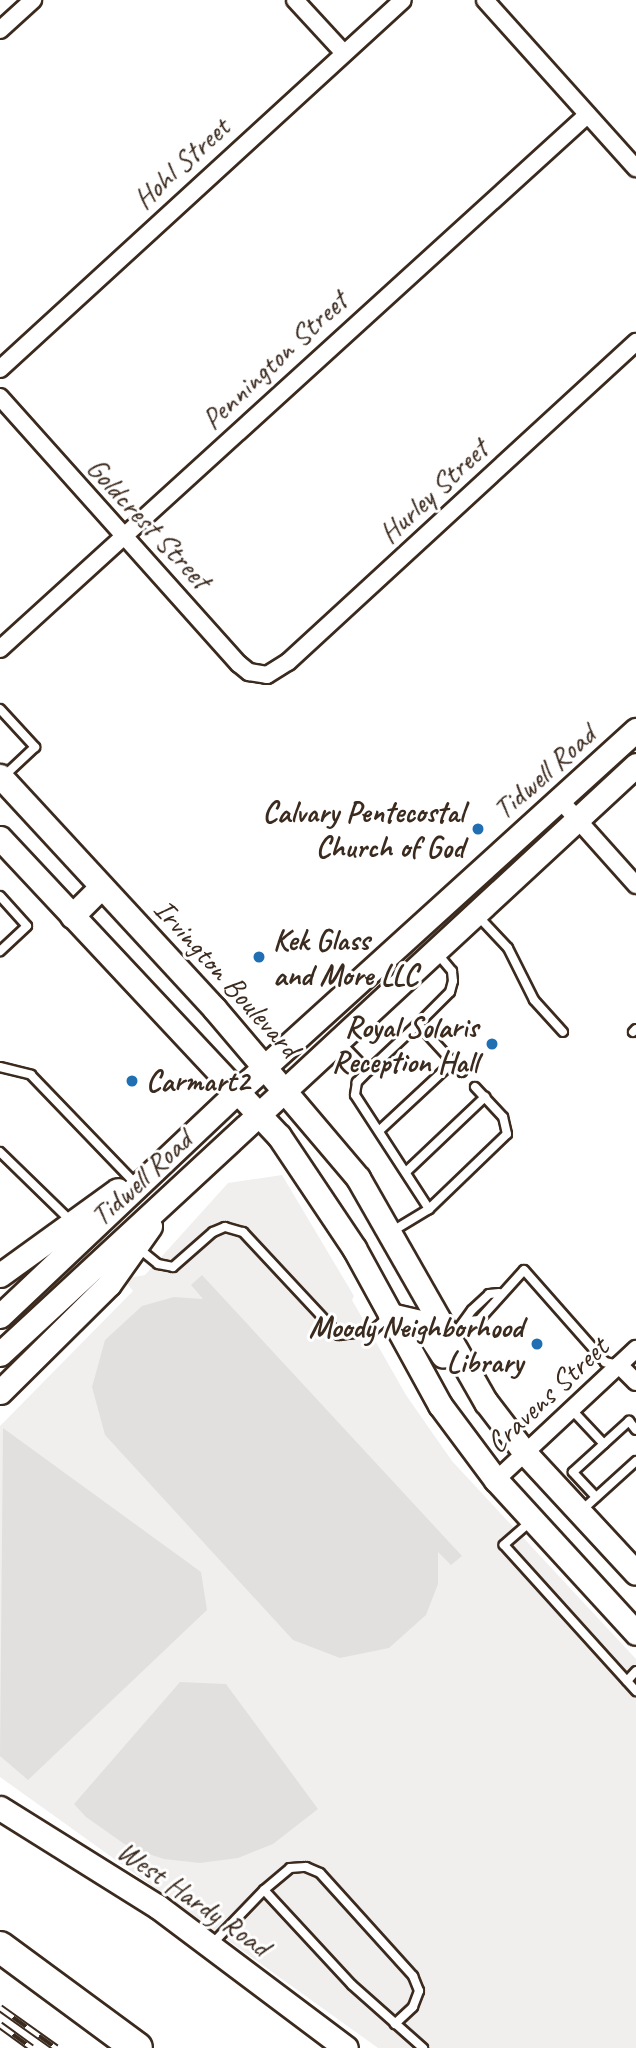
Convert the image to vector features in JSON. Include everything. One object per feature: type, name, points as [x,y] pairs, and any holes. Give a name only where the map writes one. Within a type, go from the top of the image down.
[{"type":"highway","points":[[0,1947],[137,2048]]},
{"type":"main road","name":"Tidwell Road","points":[[0,1316],[237,1092],[636,730]]},
{"type":"main road","name":"Tidwell Road","points":[[0,1354],[284,1087],[636,765]]},
{"type":"main road","name":"Irvington Boulevard","points":[[1,777],[266,1066],[358,1178],[486,1402],[525,1453],[588,1505],[636,1573]]},
{"type":"main road","points":[[0,838],[256,1113],[321,1194],[440,1405],[496,1480],[636,1633]]},
{"type":"main road","points":[[72,916],[101,887]]},
{"type":"main road","points":[[425,922],[439,946]]},
{"type":"main road","points":[[2,1270],[173,1153]]},
{"type":"main road","points":[[0,1392],[108,1284],[181,1183]]},
{"type":"main road","points":[[390,1315],[421,1322],[447,1362],[486,1402]]},
{"type":"main road","name":"West Hardy Road","points":[[0,1808],[157,1906],[346,2048]]},
{"type":"street","points":[[0,30],[33,0]]},
{"type":"street","points":[[295,0],[343,52]]},
{"type":"street","name":"Hohl Street","points":[[0,369],[402,0]]},
{"type":"street","points":[[485,0],[636,168]]},
{"type":"street","name":"Pennington Street","points":[[0,649],[587,115]]},
{"type":"street","name":"Hurley Street","points":[[264,675],[279,671],[636,342]]},
{"type":"street","name":"Goldcrest Street","points":[[0,397],[239,664],[264,675]]},
{"type":"street","points":[[560,800],[636,885]]},
{"type":"street","name":"Cravens Street","points":[[496,1480],[636,1349]]},
{"type":"street","points":[[619,1365],[636,1382]]},
{"type":"lane","points":[[1,777],[35,747],[2,715]]},
{"type":"lane","points":[[0,897],[27,926],[0,951]]},
{"type":"lane","points":[[475,913],[508,948],[534,1000],[563,1032]]},
{"type":"lane","points":[[429,1209],[381,1129],[355,1095],[357,1082],[450,992],[452,971],[439,946]]},
{"type":"lane","points":[[418,1024],[462,1072]]},
{"type":"lane","points":[[337,1039],[368,1071]]},
{"type":"lane","points":[[381,1129],[453,1062]]},
{"type":"lane","points":[[0,1067],[31,1075],[132,1180]]},
{"type":"lane","points":[[391,1232],[429,1209],[507,1134],[503,1116],[475,1087]]},
{"type":"lane","points":[[407,1171],[485,1097]]},
{"type":"lane","points":[[0,1152],[71,1221]]},
{"type":"lane","points":[[136,1246],[158,1264],[173,1267],[213,1232],[225,1227],[243,1232],[339,1335],[372,1331],[390,1315]]},
{"type":"lane","points":[[450,1339],[468,1321],[479,1320],[497,1303],[499,1293],[524,1270],[604,1362],[619,1365]]},
{"type":"lane","points":[[571,1409],[604,1444]]},
{"type":"lane","points":[[636,1430],[629,1422],[573,1472],[588,1505],[636,1461]]},
{"type":"lane","points":[[532,1520],[504,1545],[636,1691]]},
{"type":"lane","points":[[627,1681],[636,1671]]},
{"type":"lane","points":[[210,1946],[264,1890],[290,1868],[306,1867],[320,1873],[413,1976],[419,1991],[413,2007],[395,2024]]},
{"type":"lane","points":[[264,1890],[395,2024],[423,2048]]},
{"type":"shaded area","points":[[282,1175],[354,1296],[352,1300],[406,1395],[452,1461],[636,1659],[636,2048],[378,2048],[0,1777],[0,1426],[133,1291],[126,1282],[129,1278],[145,1275],[228,1183]]},
{"type":"shaded area","points":[[202,1275],[462,1556],[451,1565],[438,1552],[438,1584],[426,1615],[389,1648],[340,1658],[293,1640],[105,1435],[92,1387],[105,1340],[142,1306],[174,1297],[203,1299],[191,1285]]},
{"type":"shaded area","points":[[3,1428],[201,1572],[207,1610],[28,1780],[0,1756]]},
{"type":"shaded area","points":[[180,1682],[226,1684],[318,1809],[273,1844],[238,1858],[200,1863],[164,1859],[130,1848],[86,1817],[74,1804]]},
{"type":"railway","points":[[0,2008],[56,2048]]},
{"type":"railway","points":[[0,2025],[32,2048]]},
{"type":"place","name":"Calvary Pentecostal Church of God","points":[[478,829]]},
{"type":"place","name":"Kek Glass and More LLC","points":[[259,957]]},
{"type":"place","name":"Royal Solaris Reception Hall","points":[[492,1044]]},
{"type":"place","name":"Carmart2","points":[[132,1081]]},
{"type":"place","name":"Moody Neighborhood Library","points":[[537,1344]]}]
